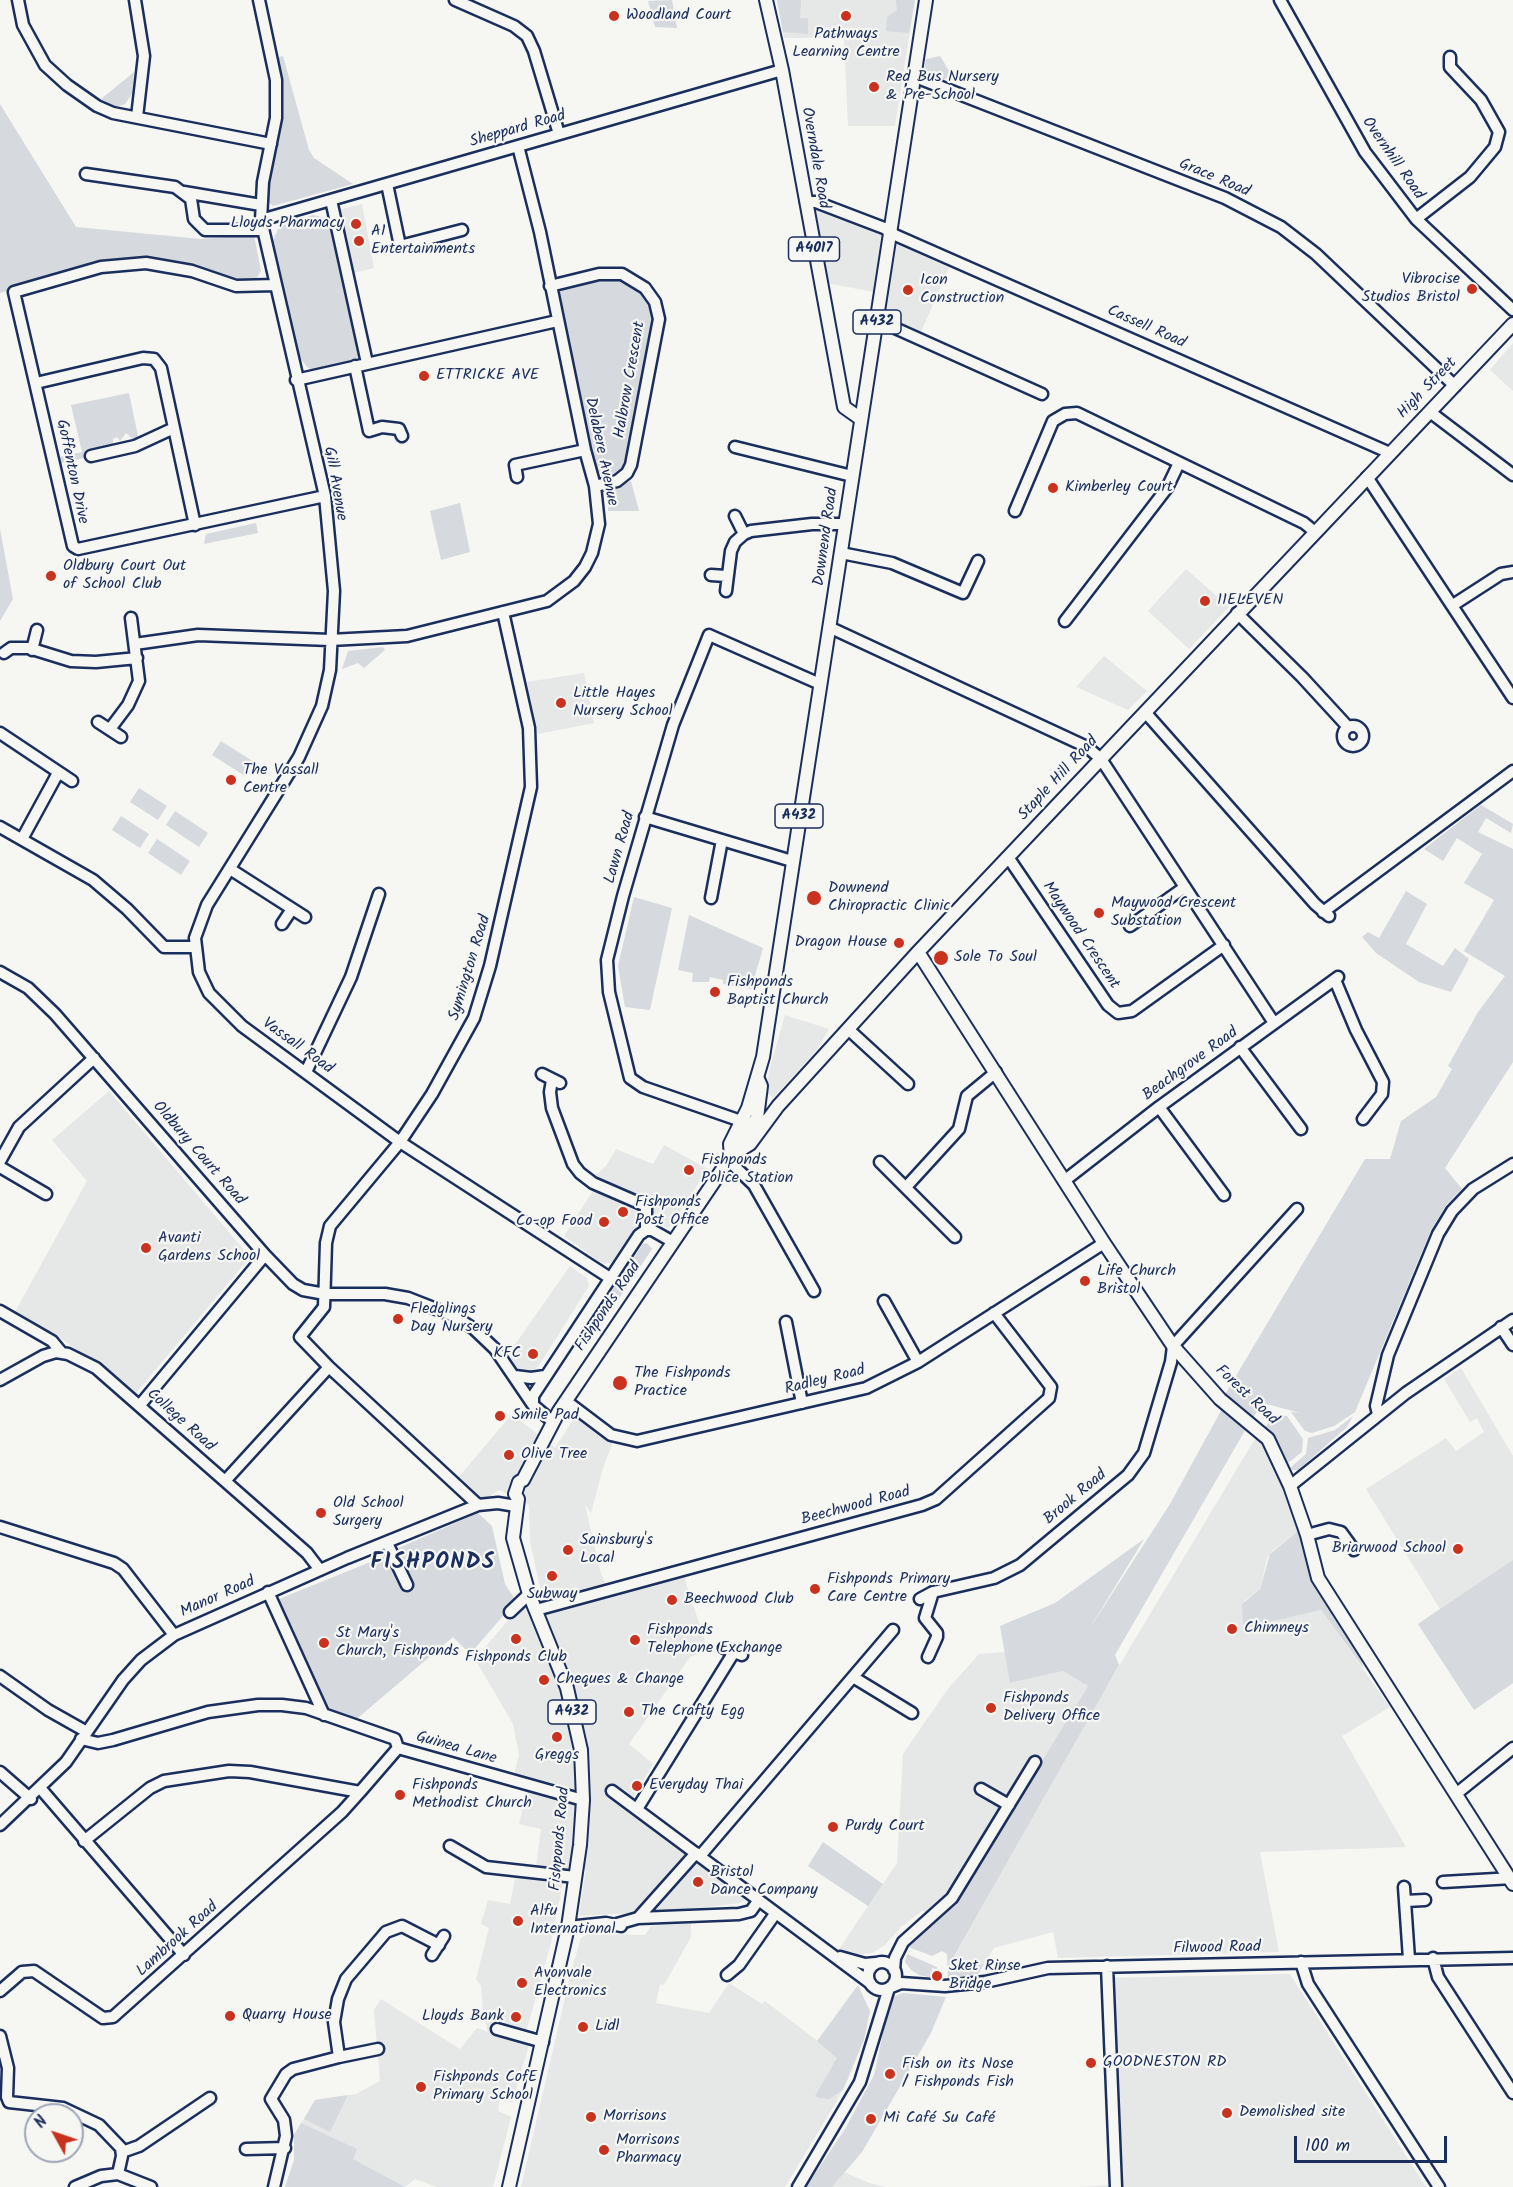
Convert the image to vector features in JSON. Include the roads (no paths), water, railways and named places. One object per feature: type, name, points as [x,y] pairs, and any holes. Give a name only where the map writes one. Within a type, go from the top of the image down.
[{"type":"main road","name":"Overndale Road","points":[[766,0],[782,70],[844,407],[861,420]]},
{"type":"main road","name":"Downend Road","points":[[741,1121],[758,1078],[820,684],[831,628],[852,476],[926,0]]},
{"type":"main road","name":"High Street","points":[[1367,477],[1513,324]]},
{"type":"main road","name":"Staple Hill Road","points":[[732,1157],[750,1144],[778,1106],[918,952],[1367,477]]},
{"type":"main road","name":"Forest Road","points":[[918,952],[1104,1243],[1173,1346],[1245,1422],[1263,1432],[1290,1486],[1307,1535],[1318,1578],[1512,1881]]},
{"type":"main road","name":"Downend Road","points":[[757,1118],[761,1086],[758,1078]]},
{"type":"main road","name":"Staple Hill Road","points":[[757,1118],[778,1106]]},
{"type":"main road","name":"Fishponds Road","points":[[509,2187],[568,1927],[583,1800],[581,1750],[567,1688],[529,1594],[513,1538],[517,1502],[515,1494],[519,1482],[523,1480],[552,1421],[757,1118]]},
{"type":"main road","name":"Fishponds Road","points":[[732,1157],[730,1144],[741,1121]]},
{"type":"street","points":[[18,0],[23,25],[35,50],[55,76],[97,106],[137,117],[271,144]]},
{"type":"street","points":[[135,0],[144,56],[137,117]]},
{"type":"street","name":"Gill Avenue","points":[[195,947],[195,938],[207,905],[299,757],[322,706],[330,670],[334,591],[325,496],[296,380],[262,225],[261,204],[276,118],[276,80],[259,0]]},
{"type":"street","points":[[455,0],[514,26],[527,36],[534,51],[559,134]]},
{"type":"street","name":"Overnhill Road","points":[[1280,0],[1365,152],[1416,219],[1513,309]]},
{"type":"street","points":[[1416,219],[1470,177],[1495,147],[1499,132],[1481,100],[1450,67],[1450,57]]},
{"type":"street","name":"Sheppard Road","points":[[184,192],[191,199],[194,219],[205,230],[262,225],[331,200],[782,70]]},
{"type":"street","name":"Grace Road","points":[[914,76],[1225,198],[1281,227],[1316,254],[1455,386]]},
{"type":"street","name":"Delabere Avenue","points":[[135,644],[198,635],[330,640],[407,636],[547,601],[585,567],[592,553],[599,524],[595,486],[585,450],[519,146]]},
{"type":"street","points":[[86,174],[261,204]]},
{"type":"street","points":[[387,184],[400,246],[462,231]]},
{"type":"street","points":[[331,200],[367,363]]},
{"type":"street","name":"Cassell Road","points":[[806,202],[816,202],[890,232],[1390,453]]},
{"type":"street","name":"Goffenton Drive","points":[[275,285],[236,286],[192,271],[146,264],[101,267],[11,293],[36,383],[73,546],[78,549],[325,496]]},
{"type":"street","name":"Halbrow Crescent","points":[[550,286],[599,274],[622,274],[645,288],[655,302],[658,319],[631,465],[627,473],[617,481],[595,486]]},
{"type":"street","points":[[877,320],[1042,394]]},
{"type":"street","points":[[296,380],[557,321]]},
{"type":"street","points":[[36,383],[142,358],[154,359],[161,368],[195,525]]},
{"type":"street","points":[[355,366],[369,431],[382,427],[399,429],[402,436]]},
{"type":"street","points":[[1430,412],[1513,475]]},
{"type":"street","points":[[1015,511],[1037,469],[1053,421],[1065,414],[1077,413],[1304,523],[1315,532]]},
{"type":"street","points":[[92,456],[135,446],[174,428]]},
{"type":"street","points":[[735,447],[852,476]]},
{"type":"street","points":[[517,477],[513,460],[585,450]]},
{"type":"street","points":[[1065,621],[1167,488],[1179,463]]},
{"type":"street","points":[[1367,477],[1513,698]]},
{"type":"street","points":[[735,516],[744,534]]},
{"type":"street","points":[[726,591],[726,576],[735,542],[744,534],[751,531],[812,524],[845,525]]},
{"type":"street","points":[[841,553],[892,563],[963,593],[978,561]]},
{"type":"street","points":[[1453,605],[1501,574],[1513,572]]},
{"type":"street","points":[[711,574],[726,576]]},
{"type":"street","name":"Symington Road","points":[[325,1294],[326,1243],[330,1226],[400,1142],[453,1061],[474,1018],[490,966],[531,786],[529,728],[503,612]]},
{"type":"street","points":[[1237,613],[1302,677],[1348,727]]},
{"type":"street","points":[[110,729],[137,687],[139,673],[131,618]]},
{"type":"street","points":[[831,628],[1087,747],[1101,759],[1274,1023]]},
{"type":"street","points":[[32,650],[37,630]]},
{"type":"street","name":"Lawn Road","points":[[741,1121],[643,1087],[630,1078],[609,992],[608,960],[645,817],[673,725],[709,635],[820,684]]},
{"type":"street","points":[[4,653],[11,648],[32,650],[55,657],[96,662],[137,658]]},
{"type":"street","points":[[1145,712],[1326,914],[1513,771]]},
{"type":"street","points":[[98,722],[121,737]]},
{"type":"street","points":[[0,733],[72,781]]},
{"type":"street","points":[[22,839],[58,773]]},
{"type":"street","points":[[645,817],[792,861]]},
{"type":"street","points":[[0,827],[93,879],[119,901],[164,947],[195,947]]},
{"type":"street","points":[[711,898],[722,840]]},
{"type":"street","name":"Maywood Crescent","points":[[1008,857],[1108,1005],[1118,1013],[1132,1011],[1224,945]]},
{"type":"street","points":[[230,869],[305,917]]},
{"type":"street","points":[[1130,926],[1185,887]]},
{"type":"street","points":[[306,1072],[351,977],[379,894]]},
{"type":"street","points":[[282,924],[292,909]]},
{"type":"street","name":"Vassall Road","points":[[195,947],[198,972],[209,993],[224,1011],[400,1142],[610,1278]]},
{"type":"street","name":"Oldbury Court Road","points":[[0,972],[38,997],[293,1284],[303,1290],[325,1294],[385,1294],[432,1306],[474,1329],[495,1349],[533,1405],[552,1421]]},
{"type":"street","name":"Beachgrove Road","points":[[1064,1180],[1240,1047],[1337,978],[1356,1030],[1383,1082],[1382,1094],[1363,1119]]},
{"type":"street","points":[[848,1029],[908,1084]]},
{"type":"street","points":[[1240,1047],[1301,1129]]},
{"type":"street","points":[[0,1161],[19,1127],[94,1058]]},
{"type":"street","points":[[907,1186],[959,1129],[967,1096],[996,1072]]},
{"type":"street","points":[[552,1079],[550,1092],[552,1108],[573,1164],[580,1173],[594,1183],[646,1206],[646,1230]]},
{"type":"street","points":[[1159,1107],[1224,1194]]},
{"type":"street","points":[[732,1157],[754,1185],[814,1291]]},
{"type":"street","points":[[880,1162],[907,1186],[955,1237]]},
{"type":"street","points":[[1378,1414],[1376,1406],[1388,1355],[1438,1234],[1452,1211],[1473,1189],[1513,1164]]},
{"type":"street","points":[[0,1167],[46,1194]]},
{"type":"street","points":[[1173,1346],[1297,1209]]},
{"type":"street","points":[[533,1405],[533,1396],[545,1376],[639,1235],[646,1230],[656,1232],[673,1242]]},
{"type":"street","name":"Radley Road","points":[[566,1401],[611,1435],[637,1441],[866,1389],[918,1362],[1104,1243]]},
{"type":"street","points":[[140,1405],[265,1255]]},
{"type":"street","points":[[325,1294],[321,1312],[300,1336],[329,1367],[478,1505]]},
{"type":"street","points":[[884,1301],[918,1362]]},
{"type":"street","name":"College Road","points":[[0,1311],[52,1341],[62,1353],[96,1368],[307,1552],[320,1570]]},
{"type":"street","name":"Beechwood Road","points":[[536,1610],[922,1505],[936,1499],[1049,1398],[1051,1387],[994,1312]]},
{"type":"street","points":[[1290,1486],[1378,1414],[1513,1320]]},
{"type":"street","points":[[786,1322],[802,1403]]},
{"type":"street","points":[[1502,1327],[1513,1345]]},
{"type":"street","name":"Brook Road","points":[[920,1599],[933,1592],[994,1578],[1020,1566],[1128,1475],[1144,1453],[1171,1362],[1173,1346]]},
{"type":"street","points":[[0,1380],[43,1356],[62,1353]]},
{"type":"street","points":[[225,1481],[329,1367]]},
{"type":"street","points":[[515,1376],[545,1376]]},
{"type":"street","name":"Manor Road","points":[[2,1820],[41,1789],[66,1762],[116,1688],[141,1660],[174,1635],[268,1592],[478,1505],[517,1502]]},
{"type":"street","points":[[0,1527],[114,1563],[123,1569],[174,1635]]},
{"type":"street","points":[[1307,1535],[1329,1529],[1341,1532],[1354,1550]]},
{"type":"street","points":[[387,1543],[407,1585]]},
{"type":"street","points":[[268,1592],[324,1715]]},
{"type":"street","points":[[928,1657],[937,1638],[937,1633],[925,1618],[933,1592]]},
{"type":"street","points":[[510,1611],[529,1594]]},
{"type":"street","points":[[638,1918],[698,1854],[893,1630]]},
{"type":"street","points":[[637,1809],[733,1652]]},
{"type":"street","points":[[0,1676],[84,1736]]},
{"type":"street","points":[[853,1677],[912,1713]]},
{"type":"street","name":"Guinea Lane","points":[[84,1736],[98,1743],[208,1712],[258,1705],[306,1708],[395,1739],[398,1748],[583,1800]]},
{"type":"street","name":"Lambrook Road","points":[[0,1991],[22,1972],[34,1971],[103,2018],[113,2017],[342,1812],[398,1748]]},
{"type":"street","points":[[1456,1794],[1513,1748]]},
{"type":"street","points":[[798,2187],[860,2082],[877,2025],[895,1979],[894,1970],[903,1942],[952,1898],[1035,1762]]},
{"type":"street","points":[[84,1841],[150,1788],[164,1781],[229,1771],[250,1772],[360,1792]]},
{"type":"street","points":[[0,1772],[31,1799]]},
{"type":"street","points":[[41,1789],[184,1955]]},
{"type":"street","points":[[981,1789],[1009,1805]]},
{"type":"street","points":[[612,1791],[872,1985],[890,1987]]},
{"type":"street","points":[[450,1845],[486,1867],[575,1877]]},
{"type":"street","points":[[1443,1882],[1512,1881]]},
{"type":"street","points":[[1404,1887],[1409,1959]]},
{"type":"street","points":[[1405,1901],[1425,1900]]},
{"type":"street","points":[[568,1927],[619,1925],[638,1918],[740,1914],[751,1911],[758,1901]]},
{"type":"street","points":[[727,1975],[739,1965],[775,1914]]},
{"type":"street","points":[[877,2025],[869,1972],[906,1933],[925,1921]]},
{"type":"street","points":[[339,2057],[334,2022],[338,1999],[346,1979],[386,1932],[402,1926],[442,1940],[432,1955]]},
{"type":"street","points":[[833,1955],[865,1964],[887,1964],[894,1970]]},
{"type":"street","points":[[1433,1958],[1438,1977],[1513,2093]]},
{"type":"street","name":"Filwood Road","points":[[890,1987],[901,1983],[945,1986],[984,1982],[1048,1968],[1513,1958]]},
{"type":"street","points":[[1300,1962],[1308,1984],[1439,2187]]},
{"type":"street","points":[[1107,1966],[1116,2187]]},
{"type":"street","name":"Filwood Road","points":[[894,1970],[923,1986]]},
{"type":"street","points":[[497,2029],[543,2042]]},
{"type":"street","points":[[0,2038],[8,2068],[7,2097],[9,2102],[63,2108],[99,2125],[114,2139],[122,2152],[118,2174]]},
{"type":"street","points":[[274,2187],[285,2148],[285,2125],[271,2099],[290,2071],[378,2049]]},
{"type":"street","points":[[122,2152],[139,2146],[210,2098]]},
{"type":"street","points":[[246,2149],[285,2148]]},
{"type":"street","points":[[75,2187],[101,2176],[118,2174],[151,2187]]},
{"type":"place","name":"Woodland Court","points":[[614,16]]},
{"type":"place","name":"Pathways Learning Centre","points":[[846,16]]},
{"type":"place","name":"Red Bus Nursery & Pre-School","points":[[874,87]]},
{"type":"place","name":"Lloyds Pharmacy","points":[[356,224]]},
{"type":"place","name":"A1 Entertainments","points":[[359,241]]},
{"type":"place","name":"Vibrocise Studios Bristol","points":[[1472,289]]},
{"type":"place","name":"Icon Construction","points":[[908,290]]},
{"type":"place","name":"ETTRICKE AVE","points":[[424,376]]},
{"type":"place","name":"Kimberley Court","points":[[1053,488]]},
{"type":"place","name":"Oldbury Court Out of School Club","points":[[51,576]]},
{"type":"place","name":"11ELEVEN","points":[[1205,601]]},
{"type":"place","name":"Little Hayes Nursery School","points":[[561,703]]},
{"type":"place","name":"The Vassall Centre","points":[[231,780]]},
{"type":"place","name":"Downend Chiropractic Clinic","points":[[814,898]]},
{"type":"place","name":"Maywood Crescent Substation","points":[[1099,913]]},
{"type":"place","name":"Dragon House","points":[[899,943]]},
{"type":"place","name":"Sole To Soul","points":[[941,958]]},
{"type":"place","name":"Fishponds Baptist Church","points":[[715,992]]},
{"type":"place","name":"Fishponds Police Station","points":[[689,1170]]},
{"type":"place","name":"Fishponds Post Office","points":[[623,1212]]},
{"type":"place","name":"Co-op Food","points":[[604,1222]]},
{"type":"place","name":"Avanti Gardens School","points":[[146,1248]]},
{"type":"place","name":"Life Church Bristol","points":[[1085,1281]]},
{"type":"place","name":"Fledglings Day Nursery","points":[[398,1319]]},
{"type":"place","name":"KFC","points":[[533,1354]]},
{"type":"place","name":"The Fishponds Practice","points":[[620,1383]]},
{"type":"place","name":"Smile Pad","points":[[500,1416]]},
{"type":"place","name":"Olive Tree","points":[[509,1455]]},
{"type":"place","name":"Old School Surgery","points":[[321,1513]]},
{"type":"place","name":"Briarwood School","points":[[1458,1549]]},
{"type":"place","name":"Sainsbury's Local","points":[[568,1550]]},
{"type":"place","name":"Subway","points":[[552,1576]]},
{"type":"place","name":"Fishponds Primary Care Centre","points":[[815,1589]]},
{"type":"place","name":"Beechwood Club","points":[[672,1600]]},
{"type":"place","name":"Chimneys","points":[[1232,1629]]},
{"type":"place","name":"Fishponds Club","points":[[516,1639]]},
{"type":"place","name":"Fishponds Telephone Exchange","points":[[635,1640]]},
{"type":"place","name":"St Mary's Church, Fishponds","points":[[324,1643]]},
{"type":"place","name":"Cheques & Change","points":[[544,1680]]},
{"type":"place","name":"Fishponds Delivery Office","points":[[991,1708]]},
{"type":"place","name":"The Crafty Egg","points":[[629,1712]]},
{"type":"place","name":"Greggs","points":[[557,1737]]},
{"type":"place","name":"Everyday Thai","points":[[637,1786]]},
{"type":"place","name":"Fishponds Methodist Church","points":[[400,1795]]},
{"type":"place","name":"Purdy Court","points":[[833,1827]]},
{"type":"place","name":"Bristol Dance Company","points":[[698,1882]]},
{"type":"place","name":"Alfu International","points":[[518,1921]]},
{"type":"place","name":"Sket Rinse Bridge","points":[[937,1976]]},
{"type":"place","name":"Avonvale Electronics","points":[[522,1983]]},
{"type":"place","name":"Quarry House","points":[[230,2016]]},
{"type":"place","name":"Lloyds Bank","points":[[516,2017]]},
{"type":"place","name":"Lidl","points":[[583,2027]]},
{"type":"place","name":"GOODNESTON RD","points":[[1091,2063]]},
{"type":"place","name":"Fish on its Nose / Fishponds Fish","points":[[890,2074]]},
{"type":"place","name":"Fishponds CofE Primary School","points":[[421,2087]]},
{"type":"place","name":"Demolished site","points":[[1227,2113]]},
{"type":"place","name":"Morrisons","points":[[591,2117]]},
{"type":"place","name":"Mi Café Su Café","points":[[871,2119]]},
{"type":"place","name":"Morrisons Pharmacy","points":[[604,2150]]},
{"type":"district","name":"FISHPONDS","points":[[433,1564]]}]
